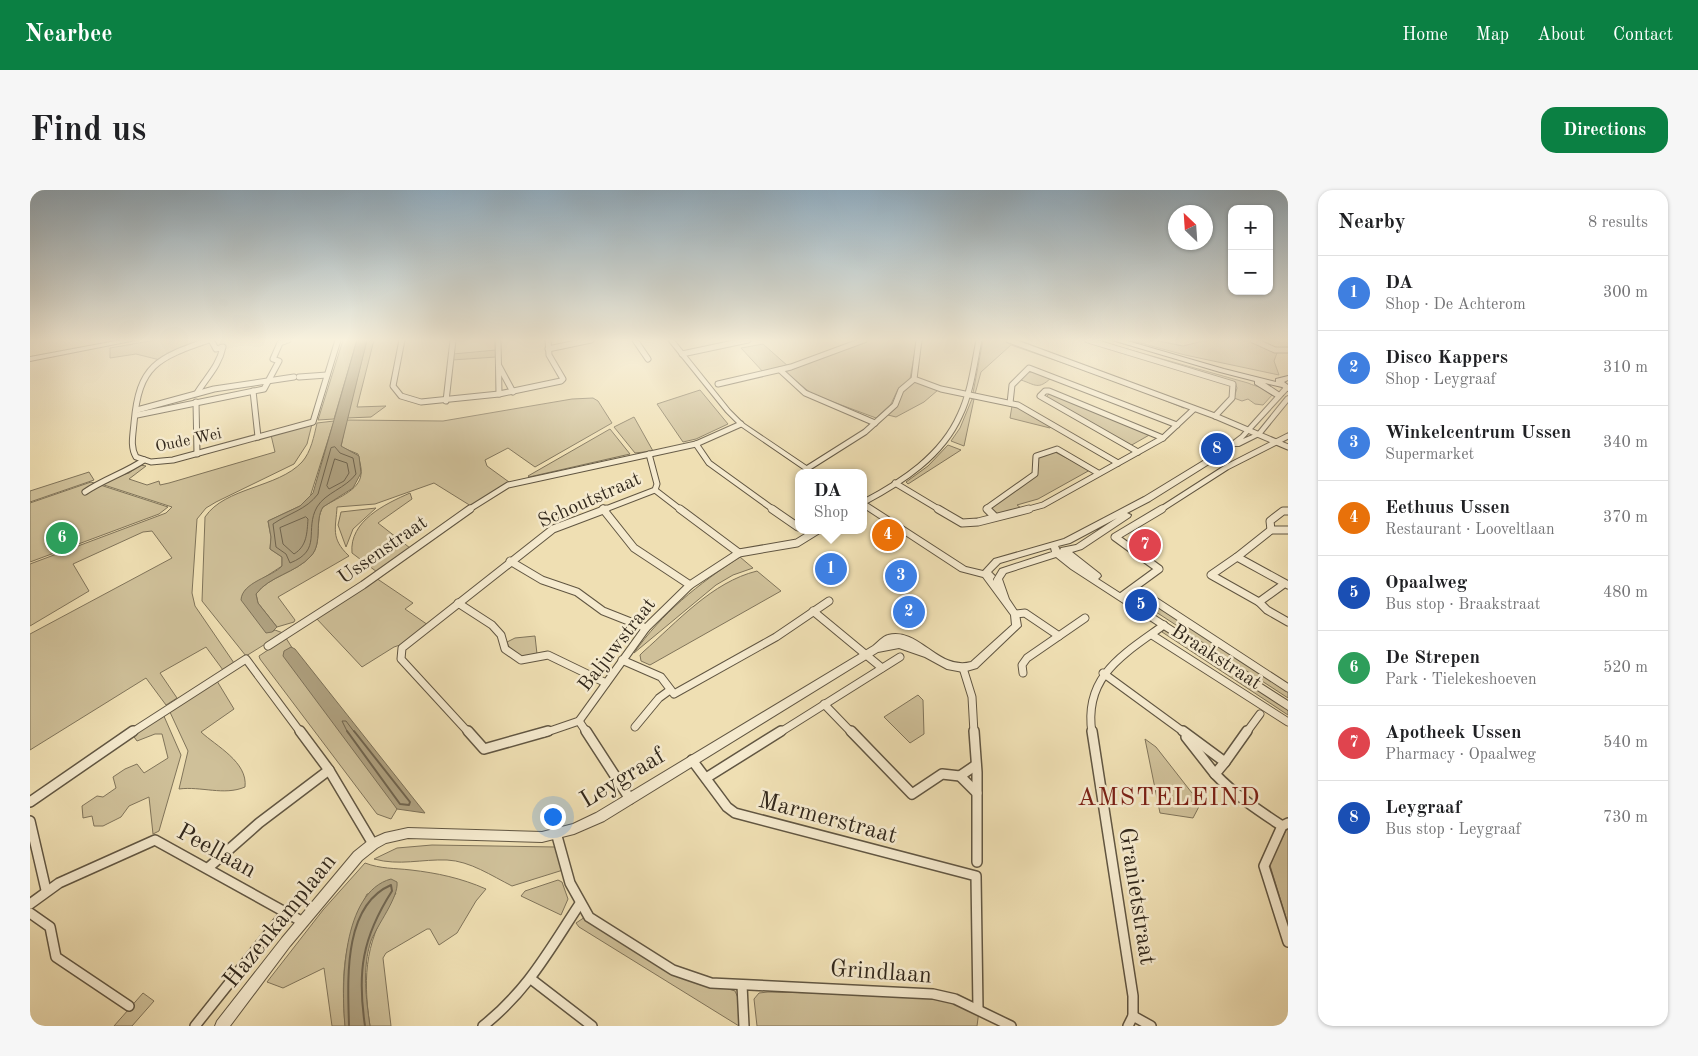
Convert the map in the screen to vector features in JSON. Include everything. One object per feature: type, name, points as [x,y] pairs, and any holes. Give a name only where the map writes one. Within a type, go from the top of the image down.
[{"type":"main road","points":[[1250,379],[1279,395]]},
{"type":"main road","points":[[1257,379],[1284,385]]},
{"type":"main road","points":[[1260,379],[1284,385]]},
{"type":"street","name":"Oude Wei","points":[[143,379],[139,386],[132,452],[136,457],[144,460],[162,462],[313,422],[326,379]]},
{"type":"street","points":[[197,392],[205,379]]},
{"type":"street","points":[[137,412],[197,392],[272,379]]},
{"type":"street","points":[[137,412],[264,389],[272,379]]},
{"type":"street","points":[[394,379],[393,386],[396,392],[407,400],[421,402],[446,401],[513,392],[558,382],[563,379]]},
{"type":"street","points":[[446,401],[449,379]]},
{"type":"street","points":[[499,379],[499,394]]},
{"type":"street","points":[[506,379],[513,392]]},
{"type":"street","points":[[702,379],[741,424],[808,468],[865,432],[894,405],[901,390],[914,379],[932,386],[1010,403],[1118,463]]},
{"type":"street","points":[[718,384],[740,379]]},
{"type":"street","points":[[790,379],[805,393],[875,423]]},
{"type":"street","points":[[867,502],[922,463],[944,441],[960,416],[971,379]]},
{"type":"street","points":[[1010,403],[1012,385],[1018,379]]},
{"type":"street","points":[[1058,379],[1177,425]]},
{"type":"street","points":[[1113,379],[1249,429],[1288,447]]},
{"type":"street","points":[[1215,416],[1232,398],[1234,387],[1230,382],[1220,379]]},
{"type":"street","points":[[1223,452],[1249,429],[1279,395],[1284,385]]},
{"type":"street","points":[[253,391],[258,437]]},
{"type":"street","points":[[1138,452],[1040,396],[1045,391],[1049,391],[1163,438]]},
{"type":"street","points":[[999,576],[1003,571],[1055,550],[1147,499],[1223,452],[1259,434],[1288,398]]},
{"type":"street","points":[[196,402],[197,454]]},
{"type":"street","points":[[895,483],[966,525],[1043,505],[1163,438],[1194,409]]},
{"type":"street","name":"Schoutstraat","points":[[409,642],[553,529],[655,490],[657,484],[649,454],[696,444],[741,424]]},
{"type":"street","points":[[1122,596],[1159,569],[1120,542],[1115,537],[1116,535],[1163,508],[1227,467],[1287,438]]},
{"type":"street","points":[[696,444],[709,463],[795,525]]},
{"type":"street","points":[[996,517],[987,508],[1034,474],[1036,456],[1057,449],[1098,473]]},
{"type":"street","name":"Ussenstraat","points":[[268,646],[363,585],[468,510],[517,482],[649,454]]},
{"type":"street","points":[[85,492],[105,479],[126,472],[144,460]]},
{"type":"street","points":[[655,490],[739,554]]},
{"type":"street","points":[[1066,551],[1100,534],[1147,499]]},
{"type":"street","points":[[867,506],[963,569],[999,576]]},
{"type":"street","points":[[604,508],[634,548],[690,585]]},
{"type":"street","points":[[1271,530],[1270,521],[1274,516],[1288,510]]},
{"type":"street","points":[[1288,530],[1271,530],[1211,575],[1259,602],[1267,610],[1288,622]]},
{"type":"street","name":"Baljuwstraat","points":[[409,642],[402,648],[401,659],[484,749],[519,741],[579,722],[646,628],[690,585],[739,554],[797,543],[811,535]]},
{"type":"street","points":[[977,862],[977,793],[972,697],[963,668],[974,665],[1015,629],[1017,623],[1005,599],[990,584],[987,573],[991,565],[1004,558],[1055,550]]},
{"type":"street","name":"Braakstraat","points":[[1055,550],[1066,551],[1096,575],[1101,582]]},
{"type":"street","name":"Braakstraat","points":[[1055,550],[1164,625],[1288,706]]},
{"type":"street","points":[[1237,557],[1286,585],[1259,602]]},
{"type":"street","points":[[510,561],[542,580],[559,584],[577,592],[603,611],[646,628]]},
{"type":"street","points":[[999,576],[1005,599]]},
{"type":"street","name":"Braakstraat","points":[[1135,588],[1288,688]]},
{"type":"street","points":[[622,660],[661,677],[674,694],[776,637],[829,601]]},
{"type":"street","points":[[458,603],[492,625],[501,634],[505,649],[522,664],[548,655],[606,683]]},
{"type":"street","points":[[813,612],[872,654],[882,668]]},
{"type":"street","points":[[1014,614],[1024,613],[1059,636]]},
{"type":"street","points":[[1023,673],[1022,665],[1027,658],[1084,618]]},
{"type":"street","name":"Granietstraat","points":[[1130,1021],[1128,967],[1090,717],[1093,690],[1104,673],[1164,625]]},
{"type":"street","name":"Braakstraat","points":[[1152,635],[1288,722]]},
{"type":"street","name":"Leygraaf","points":[[373,844],[385,838],[408,833],[516,837],[557,834],[589,823],[872,654],[899,644],[928,654],[950,666],[963,668]]},
{"type":"street","points":[[706,778],[900,657]]},
{"type":"street","points":[[30,802],[164,710],[246,659],[329,770],[373,844]]},
{"type":"street","points":[[1104,673],[1225,762]]},
{"type":"street","points":[[635,726],[649,714],[658,696],[670,690]]},
{"type":"street","points":[[824,704],[912,794],[942,774],[960,776],[977,793]]},
{"type":"street","points":[[1215,774],[1260,714]]},
{"type":"street","name":"Baljuwstraat","points":[[579,722],[630,799]]},
{"type":"street","points":[[1181,730],[1232,793],[1285,824],[1264,866],[1288,942]]},
{"type":"street","name":"Marmerstraat","points":[[692,760],[727,807],[735,813],[976,876],[978,1009]]},
{"type":"street","points":[[960,776],[976,765]]},
{"type":"street","points":[[208,868],[259,823],[329,770]]},
{"type":"street","name":"Grindlaan","points":[[552,818],[567,874],[579,906],[589,917],[673,970],[711,984],[933,994],[955,999],[1011,1026]]},
{"type":"street","points":[[30,821],[46,890]]},
{"type":"street","name":"Peellaan","points":[[30,904],[46,890],[155,840],[303,922]]},
{"type":"street","name":"Hazenkamplaan","points":[[222,1026],[303,922],[358,856],[373,844]]},
{"type":"street","points":[[482,1026],[508,1006],[531,979],[579,906]]},
{"type":"street","name":"Hazenkamplaan","points":[[195,1026],[286,912]]},
{"type":"street","points":[[30,913],[50,927],[56,958],[129,1006]]},
{"type":"street","points":[[531,979],[592,1026]]},
{"type":"street","points":[[742,984],[744,1026]]},
{"type":"street","points":[[1130,1021],[1151,1026]]},
{"type":"shaded area","points":[[331,379],[346,379],[334,419],[318,420]]},
{"type":"shaded area","points":[[357,379],[364,379],[357,407],[386,406],[371,417],[347,418]]},
{"type":"shaded area","points":[[794,379],[910,379],[898,389],[891,404],[876,418],[812,394]]},
{"type":"shaded area","points":[[976,379],[979,379],[975,394],[973,393]]},
{"type":"shaded area","points":[[1050,379],[1040,385],[1034,385],[1021,380]]},
{"type":"shaded area","points":[[1110,379],[1116,379],[1188,404],[1184,408]]},
{"type":"shaded area","points":[[1225,379],[1234,379],[1248,383],[1273,394],[1263,405],[1255,404],[1248,399],[1242,401],[1234,398],[1237,388],[1235,382]]},
{"type":"shaded area","points":[[914,381],[938,390],[924,402],[896,417],[888,415],[902,392]]},
{"type":"shaded area","points":[[700,390],[728,424],[696,439],[683,442],[657,404]]},
{"type":"shaded area","points":[[1050,393],[1151,434],[1130,446],[1044,399]]},
{"type":"shaded area","points":[[593,398],[598,401],[612,423],[535,467],[508,448],[485,460],[487,466],[509,482],[471,506],[434,483],[375,504],[337,507],[335,527],[337,538],[343,550],[349,556],[278,597],[295,620],[294,622],[277,627],[258,603],[256,594],[261,588],[298,567],[315,551],[320,513],[323,507],[346,494],[360,480],[361,469],[358,454],[341,447],[346,420],[443,421],[572,399]]},
{"type":"shaded area","points":[[972,399],[974,399],[964,446],[951,441],[960,428]]},
{"type":"shaded area","points":[[1014,405],[1052,426],[1050,428],[1010,418],[1012,406]]},
{"type":"shaded area","points":[[634,417],[653,451],[635,453],[614,427]]},
{"type":"shaded area","points":[[334,421],[310,497],[300,506],[268,521],[271,537],[270,549],[282,557],[282,566],[245,590],[272,632],[275,630],[283,633],[246,656],[202,601],[205,517],[225,499],[292,471],[308,454],[317,423]]},
{"type":"shaded area","points":[[312,424],[307,444],[294,464],[216,502],[206,508],[197,519],[192,593],[195,606],[234,663],[223,670],[206,647],[160,673],[177,698],[166,705],[146,678],[30,750],[30,634],[172,558],[152,531],[143,532],[73,564],[89,591],[30,626],[30,564],[166,513],[172,507],[101,484],[109,482],[108,479],[129,473],[140,465],[146,466],[129,479],[147,485],[159,481],[160,485],[169,483],[275,452],[271,435]]},
{"type":"shaded area","points":[[610,429],[630,454],[528,476]]},
{"type":"shaded area","points":[[948,445],[961,450],[908,484],[906,482],[928,466]]},
{"type":"shaded area","points":[[1055,452],[1090,470],[1038,499],[1017,505],[1021,508],[997,515],[991,508],[1035,476],[1038,457]]},
{"type":"shaded area","points":[[89,472],[94,480],[30,502],[30,491]]},
{"type":"shaded area","points":[[91,482],[168,507],[159,514],[30,562],[30,503]]},
{"type":"shaded area","points":[[410,493],[412,499],[378,523],[410,548],[377,572],[352,553],[356,532],[370,515]]},
{"type":"shaded area","points":[[376,508],[353,529],[346,547],[338,525],[341,512]]},
{"type":"shaded area","points":[[740,557],[753,568],[733,575],[716,585],[634,653],[656,625],[682,600]]},
{"type":"shaded area","points":[[757,571],[781,591],[650,665],[641,661],[640,655],[696,604],[725,584]]},
{"type":"shaded area","points":[[376,578],[413,603],[405,609],[428,625],[400,645],[362,667],[316,618]]},
{"type":"shaded area","points":[[1137,593],[1288,691],[1288,698],[1133,597]]},
{"type":"shaded area","points":[[1164,630],[1288,708],[1288,715],[1162,632]]},
{"type":"shaded area","points":[[535,636],[537,654],[523,658],[509,647],[507,642],[515,638]]},
{"type":"shaded area","points":[[286,638],[358,754],[394,802],[397,809],[391,819],[377,814],[260,659],[259,656]]},
{"type":"shaded area","points":[[217,681],[234,709],[201,732],[236,762],[245,778],[245,787],[229,791],[179,789],[188,751],[169,710]]},
{"type":"shaded area","points":[[918,695],[923,700],[924,734],[910,743],[884,717]]},
{"type":"shaded area","points":[[163,714],[181,755],[159,831],[153,834],[149,797],[129,806],[121,817],[103,826],[94,826],[92,816],[83,818],[82,806],[97,796],[103,797],[116,788],[113,777],[137,764],[144,773],[168,758],[162,734],[155,734],[137,741],[132,734]]},
{"type":"shaded area","points":[[1145,739],[1156,747],[1192,793],[1205,795],[1193,818],[1160,813]]},
{"type":"shaded area","points":[[1288,827],[1288,924],[1269,862]]},
{"type":"shaded area","points":[[432,845],[556,847],[563,870],[512,886],[481,870],[456,861],[392,862],[374,859],[397,848]]},
{"type":"shaded area","points":[[365,863],[440,874],[486,889],[476,901],[457,933],[439,945],[430,929],[427,929],[386,953],[383,958],[391,1026],[370,1026],[366,989],[372,941],[386,909],[396,893],[367,894],[348,943],[343,990],[345,1026],[332,1026],[324,968],[283,988],[267,982],[323,910]]},
{"type":"shaded area","points":[[558,880],[562,882],[568,899],[561,915],[521,896],[525,891]]},
{"type":"shaded area","points":[[585,917],[697,979],[735,991],[739,1000],[739,1026],[579,927],[576,923]]},
{"type":"shaded area","points":[[143,993],[154,1001],[132,1026],[114,1026]]},
{"type":"shaded area","points":[[759,993],[933,995],[979,1011],[977,1026],[757,1026],[754,999]]},
{"type":"water","points":[[346,379],[357,379],[341,446],[359,456],[361,473],[353,488],[323,507],[319,519],[317,545],[311,556],[298,567],[268,583],[256,594],[258,603],[277,627],[272,632],[266,633],[241,600],[243,594],[252,584],[282,566],[282,557],[270,549],[271,537],[268,521],[300,506],[313,493]]},
{"type":"water","points":[[291,647],[295,649],[425,813],[397,809],[283,656],[284,651]]},
{"type":"water","points":[[391,879],[397,882],[395,895],[374,934],[366,962],[366,994],[370,1026],[345,1026],[345,965],[348,942],[354,921],[363,902],[375,887]]},
{"type":"place","name":"Leygraaf","points":[[1217,449]]},
{"type":"place","name":"Eethuus Ussen","points":[[888,535]]},
{"type":"place","name":"De Strepen","points":[[62,538]]},
{"type":"place","name":"Apotheek Ussen","points":[[1145,545]]},
{"type":"place","name":"DA","points":[[831,569]]},
{"type":"place","name":"Winkelcentrum Ussen","points":[[901,576]]},
{"type":"place","name":"Opaalweg","points":[[1141,605]]},
{"type":"place","name":"Disco Kappers","points":[[909,612]]},
{"type":"district","name":"AMSTELEIND","points":[[1169,796]]}]
